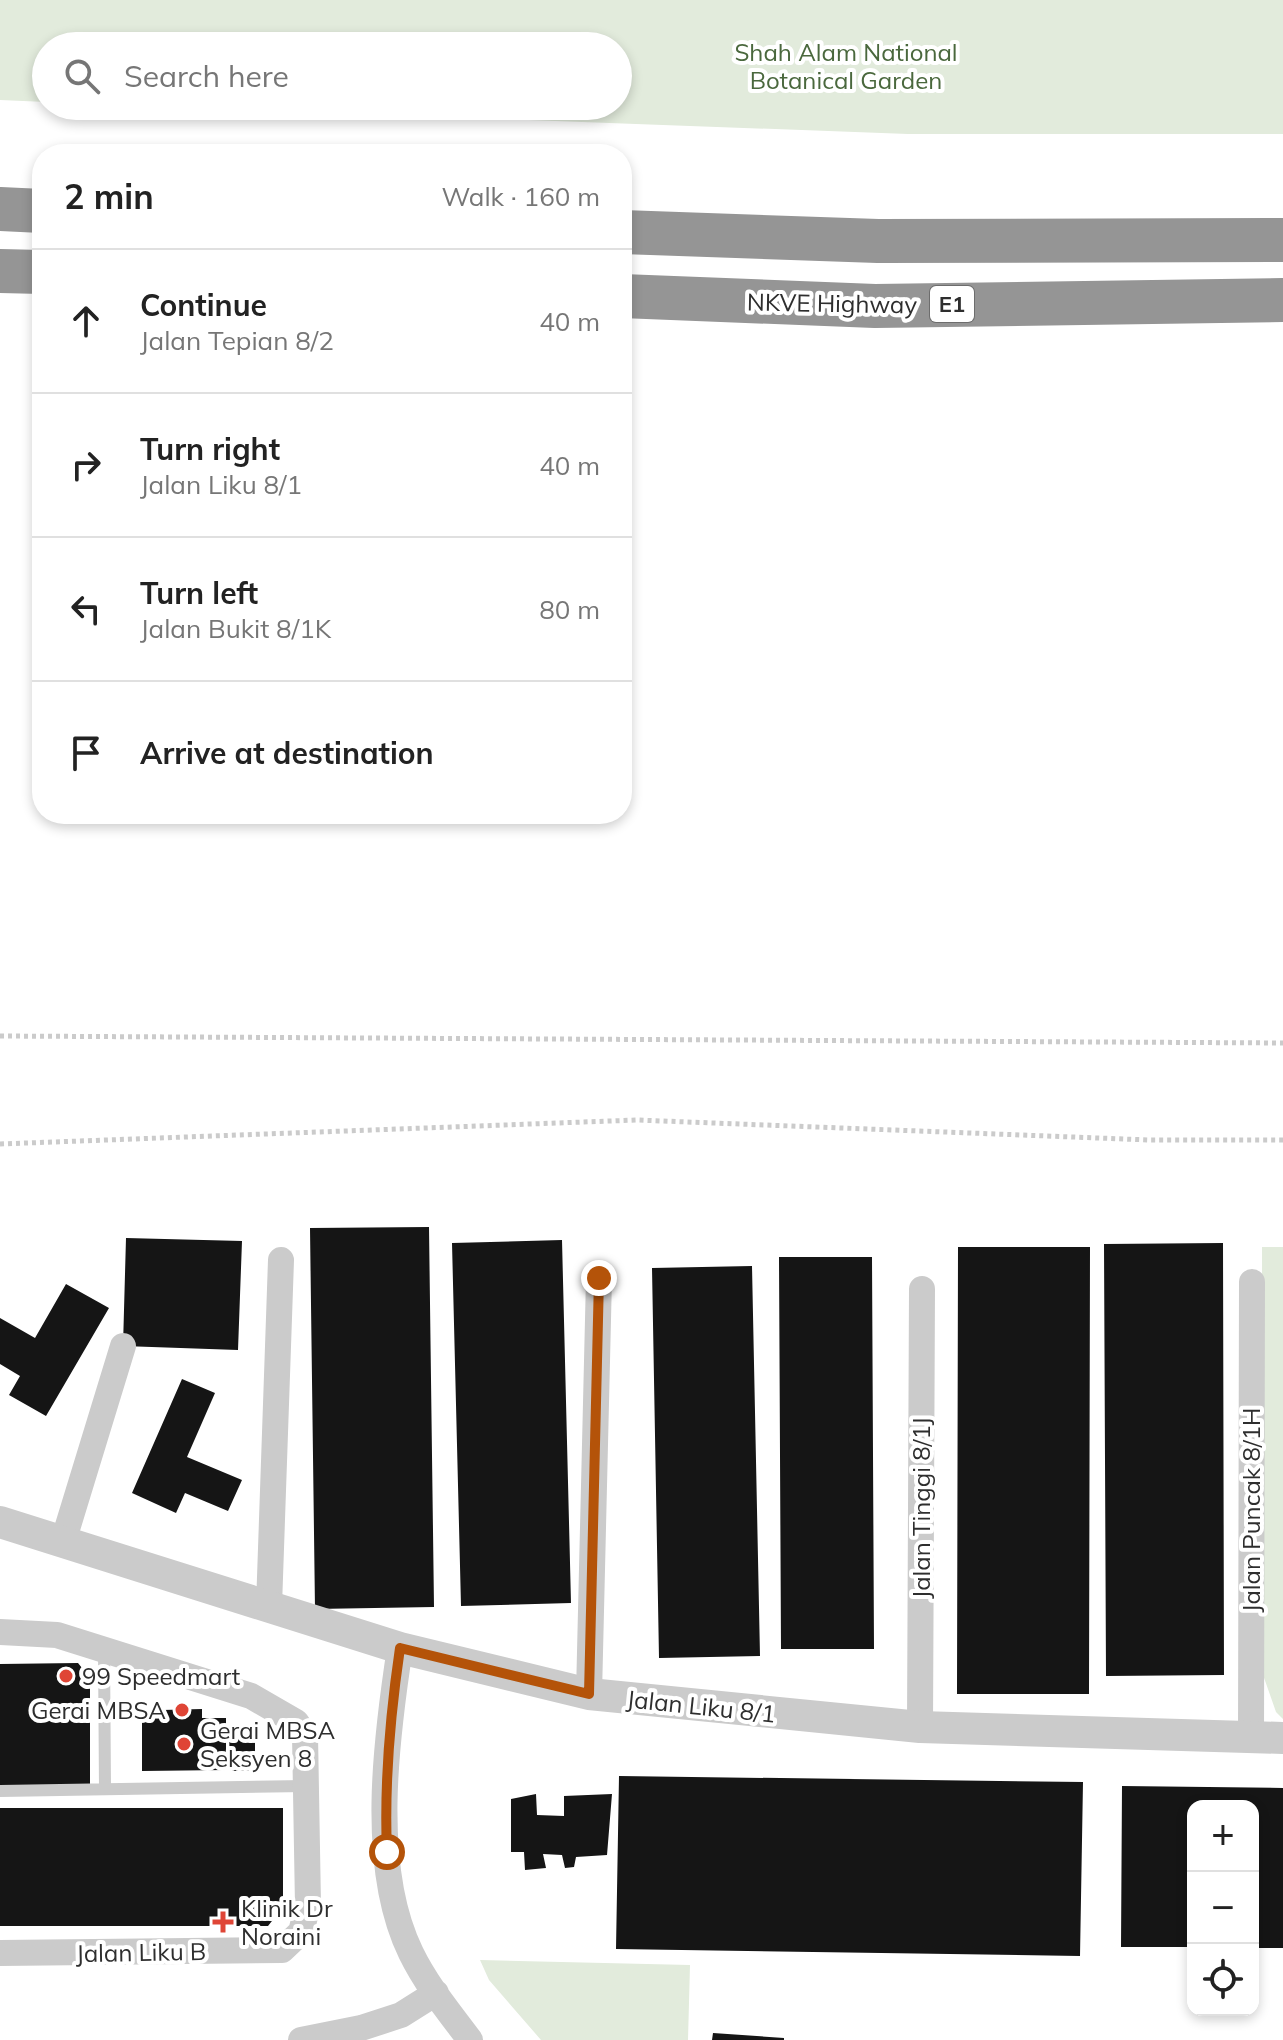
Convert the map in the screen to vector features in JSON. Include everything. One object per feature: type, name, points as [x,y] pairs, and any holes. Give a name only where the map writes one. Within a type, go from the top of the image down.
[{"type":"highway","points":[[0,209],[32,211]]},
{"type":"highway","points":[[632,232],[878,241],[1283,240]]},
{"type":"highway","points":[[0,271],[32,272]]},
{"type":"highway","name":"NKVE Highway","points":[[632,296],[875,306],[1283,300]]},
{"type":"street","points":[[269,1606],[281,1260]]},
{"type":"street","points":[[589,1694],[599,1278]]},
{"type":"street","name":"Jalan Puncak 8/1H","points":[[1251,1738],[1252,1282]]},
{"type":"street","name":"Jalan Tinggi 8/1J","points":[[920,1727],[922,1289]]},
{"type":"street","points":[[63,1542],[123,1346]]},
{"type":"street","name":"Jalan Liku 8/1","points":[[0,1522],[400,1648],[589,1694],[920,1727],[1283,1738]]},
{"type":"street","points":[[0,1632],[57,1635],[251,1696],[296,1722],[305,1735],[306,1786]]},
{"type":"street","points":[[400,1648],[391,1708],[385,1799],[387,1852],[394,1905],[411,1952],[470,2040]]},
{"type":"street","name":"Jalan Liku B","points":[[0,1953],[282,1950],[301,1932],[308,1905],[306,1786]]},
{"type":"street","points":[[301,2040],[361,2028],[401,2015],[436,1993]]},
{"type":"lane","points":[[104,1649],[105,1789]]},
{"type":"lane","points":[[0,1791],[306,1786]]},
{"type":"path","points":[[0,1036],[1283,1043]]},
{"type":"path","points":[[0,1144],[637,1120],[1149,1140],[1283,1140]]},
{"type":"green space","name":"Shah Alam National Botanical Garden","points":[[0,0],[1283,0],[1283,134],[908,134],[532,120],[632,120],[632,32],[32,32],[32,101],[0,100]]},
{"type":"green space","points":[[1262,1247],[1283,1247],[1283,1719],[1276,1712],[1262,1672]]},
{"type":"green space","points":[[480,1960],[690,1965],[688,2040],[541,2040],[489,1980]]},
{"type":"building","points":[[429,1227],[434,1607],[315,1609],[310,1228]]},
{"type":"building","points":[[126,1238],[242,1241],[238,1350],[123,1346]]},
{"type":"building","points":[[562,1240],[571,1603],[461,1606],[452,1243]]},
{"type":"building","points":[[1223,1243],[1224,1675],[1106,1676],[1104,1244]]},
{"type":"building","points":[[958,1247],[1090,1247],[1089,1694],[957,1694]]},
{"type":"building","points":[[779,1257],[872,1257],[874,1649],[781,1649]]},
{"type":"building","points":[[752,1266],[760,1656],[659,1658],[652,1268]]},
{"type":"building","points":[[66,1284],[109,1308],[46,1416],[9,1395],[20,1376],[0,1364],[0,1318],[35,1338]]},
{"type":"building","points":[[182,1379],[215,1393],[187,1457],[242,1480],[228,1511],[185,1493],[176,1513],[132,1493]]},
{"type":"building","points":[[78,1663],[90,1678],[90,1786],[0,1786],[0,1664]]},
{"type":"building","name":"Gerai MBSA Seksyen 8","points":[[202,1709],[202,1718],[226,1718],[226,1770],[142,1771],[142,1718],[163,1718],[162,1710]]},
{"type":"building","points":[[229,1729],[255,1729],[255,1771],[230,1771]]},
{"type":"building","points":[[619,1776],[1083,1782],[1080,1956],[616,1949]]},
{"type":"building","points":[[1122,1786],[1283,1788],[1283,1948],[1259,1948],[1259,1800],[1187,1800],[1187,1947],[1121,1947]]},
{"type":"building","points":[[536,1794],[537,1815],[564,1816],[564,1796],[612,1794],[607,1855],[576,1857],[574,1867],[565,1868],[562,1855],[543,1854],[546,1868],[525,1870],[524,1852],[511,1852],[511,1799]]},
{"type":"building","points":[[0,1808],[283,1808],[283,1907],[268,1926],[0,1926]]},
{"type":"building","points":[[713,2033],[784,2038],[784,2040],[712,2040]]},
{"type":"place","name":"99 Speedmart","points":[[66,1676]]},
{"type":"place","name":"Gerai MBSA","points":[[182,1710]]},
{"type":"place","name":"Gerai MBSA Seksyen 8","points":[[184,1744]]},
{"type":"place","name":"Klinik Dr Noraini","points":[[223,1922]]},
{"type":"route","points":[[387,1852],[385,1799],[391,1708],[400,1648],[589,1694],[599,1278]]}]
